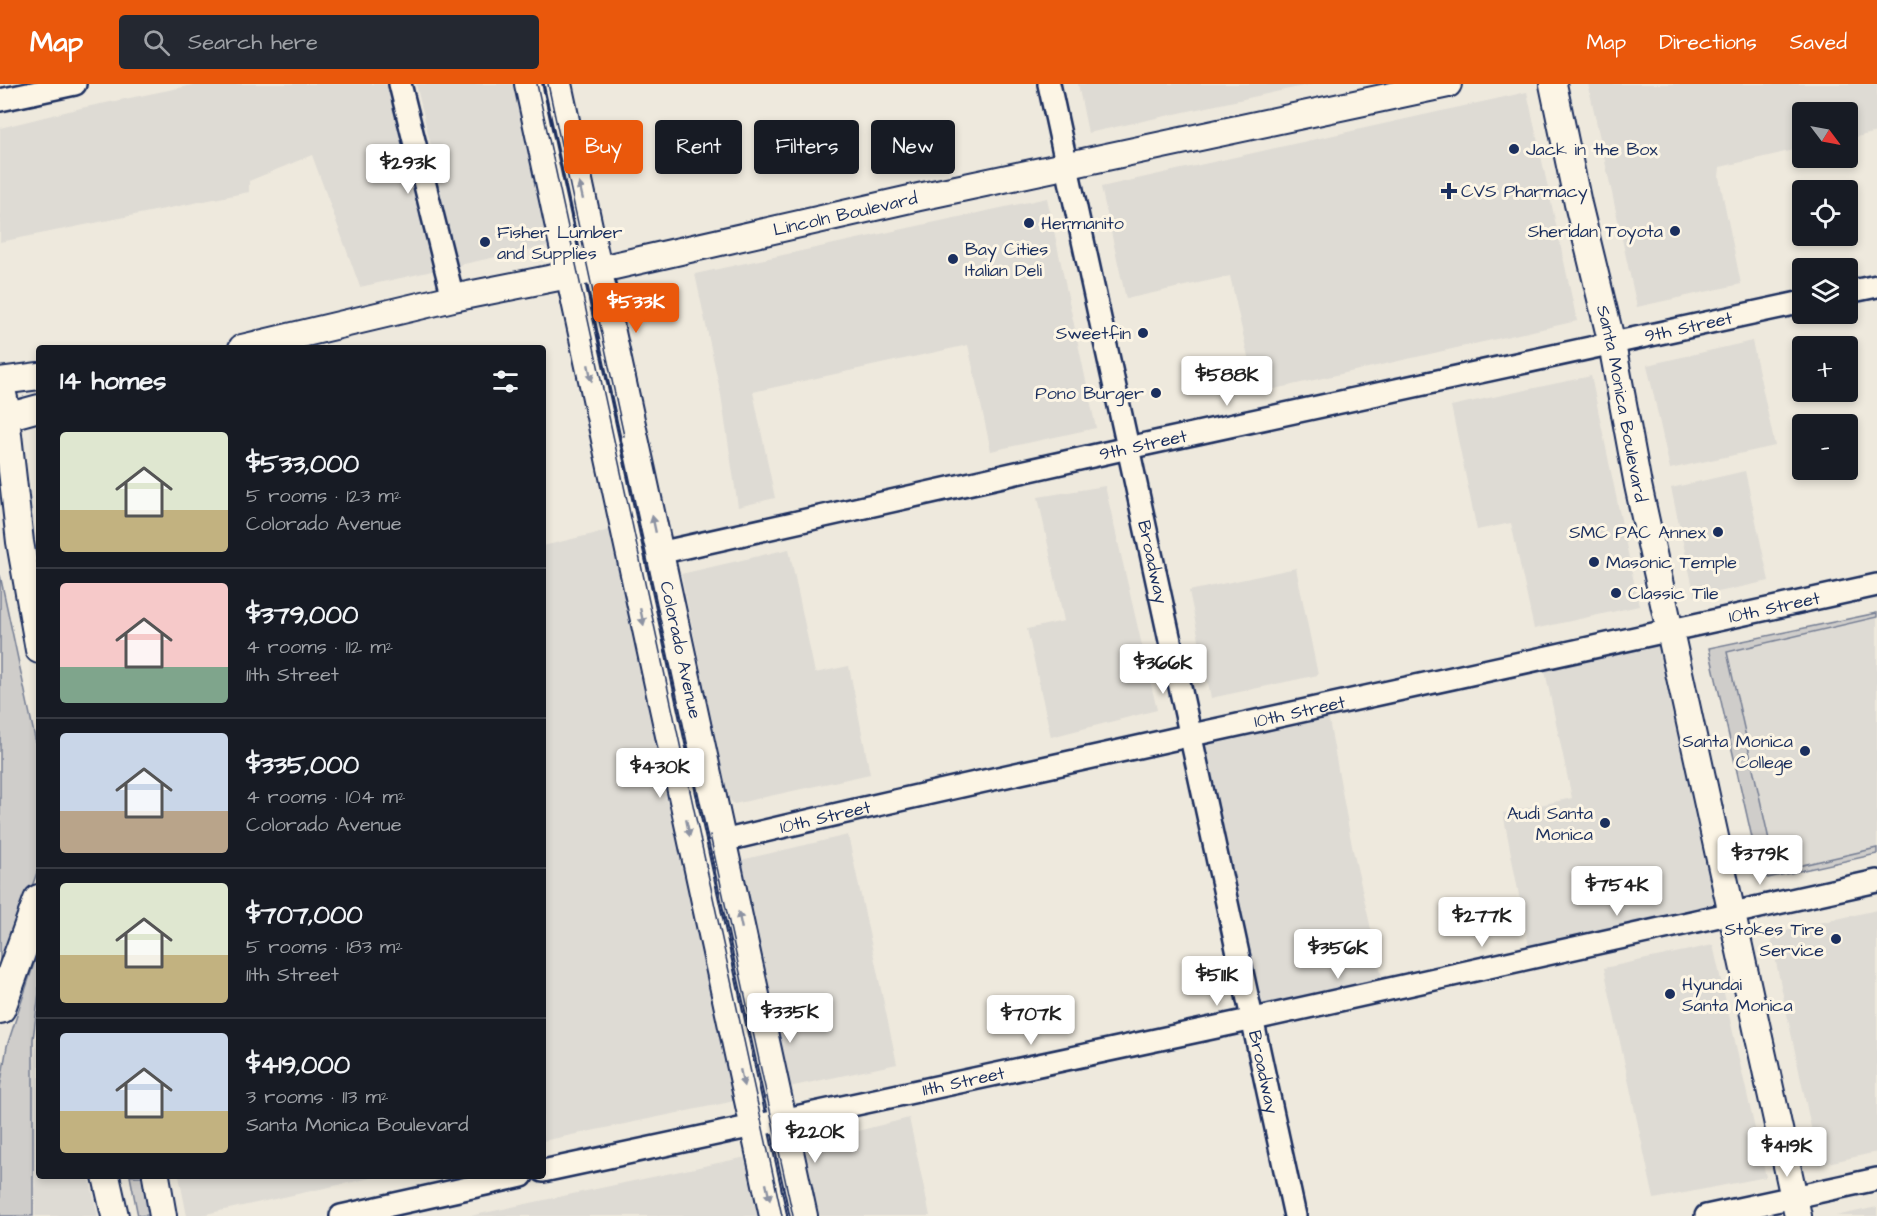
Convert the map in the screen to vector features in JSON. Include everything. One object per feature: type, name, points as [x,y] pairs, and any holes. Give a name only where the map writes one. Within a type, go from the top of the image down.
[{"type":"highway","points":[[0,1008],[36,908]]},
{"type":"main road","name":"Colorado Avenue","points":[[528,84],[571,274],[773,1216]]},
{"type":"main road","name":"Colorado Avenue","points":[[558,84],[804,1216]]},
{"type":"main road","name":"Lincoln Boulevard","points":[[255,345],[453,298],[599,269],[1448,84]]},
{"type":"main road","name":"Santa Monica Boulevard","points":[[1553,84],[1578,204],[1612,344],[1670,630],[1796,1206]]},
{"type":"main road","points":[[0,381],[36,376]]},
{"type":"main road","points":[[36,408],[2,408],[20,542],[36,633]]},
{"type":"main road","points":[[107,1179],[115,1216]]},
{"type":"main road","points":[[157,1179],[163,1216]]},
{"type":"street","points":[[0,100],[75,84]]},
{"type":"street","points":[[400,84],[453,298]]},
{"type":"street","name":"Broadway","points":[[1048,84],[1254,1019],[1295,1216]]},
{"type":"street","points":[[1858,290],[1877,286]]},
{"type":"street","name":"9th Street","points":[[660,553],[1128,448],[1792,304]]},
{"type":"street","name":"10th Street","points":[[723,841],[862,806],[1877,585]]},
{"type":"street","name":"11th Street","points":[[546,1170],[1254,1019],[1877,881]]},
{"type":"street","points":[[341,1216],[508,1179]]},
{"type":"street","points":[[1706,1216],[1796,1206],[1877,1179]]},
{"type":"shaded area","points":[[198,84],[390,84],[417,184],[439,179],[416,84],[515,84],[550,245],[360,287],[312,155],[249,181],[249,192],[0,242],[0,128],[81,108]]},
{"type":"shaded area","points":[[534,84],[552,84],[564,139],[564,174],[572,174],[774,1106],[756,1110]]},
{"type":"shaded area","points":[[1078,84],[1312,84],[1088,133]]},
{"type":"shaded area","name":"Sheridan Toyota","points":[[1588,84],[1877,84],[1877,132],[1858,137],[1858,102],[1792,102],[1792,151],[1720,167],[1719,177],[1741,284],[1637,307]]},
{"type":"shaded area","points":[[1527,92],[1577,321],[1256,393],[1230,276],[1126,299],[1101,187]]},
{"type":"shaded area","points":[[1047,198],[1096,428],[991,451],[968,345],[753,392],[775,498],[738,507],[721,395],[695,274]]},
{"type":"shaded area","points":[[1752,341],[1775,446],[1670,469],[1647,365]]},
{"type":"shaded area","points":[[1591,376],[1639,606],[1534,629],[1511,523],[1477,530],[1451,406]]},
{"type":"shaded area","name":"SMC PAC Annex","points":[[1745,471],[1769,581],[1695,597],[1671,488]]},
{"type":"shaded area","points":[[1105,486],[1157,710],[1051,737],[1027,629],[1064,621],[1038,497]]},
{"type":"shaded area","points":[[610,530],[735,1101],[546,1140],[546,545]]},
{"type":"shaded area","points":[[789,549],[815,673],[849,666],[870,774],[734,804],[728,798],[681,574]]},
{"type":"shaded area","points":[[1296,568],[1318,675],[1211,698],[1189,591]]},
{"type":"shaded area","points":[[0,575],[36,743],[36,875],[0,975]]},
{"type":"shaded area","name":"Santa Monica College","points":[[1877,613],[1877,854],[1768,878],[1760,873],[1709,648]]},
{"type":"shaded area","points":[[1877,613],[1877,617],[1727,652],[1776,871],[1877,848],[1877,854],[1768,878],[1760,873],[1709,648]]},
{"type":"shaded area","points":[[1670,630],[1732,912],[1531,957],[1503,813],[1572,798],[1542,657]]},
{"type":"shaded area","points":[[1326,704],[1352,846],[1385,990],[1254,1019],[1191,736]]},
{"type":"shaded area","points":[[848,835],[897,1064],[789,1087],[741,860]]},
{"type":"shaded area","points":[[1877,910],[1877,1152],[1819,1165],[1770,934]]},
{"type":"shaded area","points":[[1713,945],[1766,1177],[1654,1199],[1604,968]]},
{"type":"shaded area","points":[[36,957],[36,1016],[33,1039],[33,1216],[0,1216],[0,1087],[7,1046]]},
{"type":"shaded area","points":[[36,1042],[36,1179],[90,1179],[98,1216],[35,1216],[33,1083]]},
{"type":"shaded area","points":[[909,1118],[930,1216],[818,1216],[802,1145]]},
{"type":"shaded area","points":[[746,1157],[758,1216],[470,1216]]},
{"type":"shaded area","points":[[131,1179],[145,1179],[151,1215],[138,1216]]},
{"type":"shaded area","points":[[180,1179],[366,1179],[197,1216],[187,1216]]},
{"type":"shaded area","points":[[1877,1207],[1877,1216],[1836,1216]]},
{"type":"tram line","points":[[537,84],[782,1216]]},
{"type":"tram line","points":[[548,84],[624,436]]},
{"type":"tram line","points":[[710,835],[793,1216]]},
{"type":"place","name":"Jack in the Box","points":[[1514,149]]},
{"type":"place","name":"CVS Pharmacy","points":[[1449,191]]},
{"type":"place","name":"Hermanito","points":[[1029,223]]},
{"type":"place","name":"Sheridan Toyota","points":[[1675,231]]},
{"type":"place","name":"Fisher Lumber and Supplies","points":[[485,242]]},
{"type":"place","name":"Bay Cities Italian Deli","points":[[953,259]]},
{"type":"place","name":"Sweetfin","points":[[1143,333]]},
{"type":"place","name":"Pono Burger","points":[[1156,393]]},
{"type":"place","name":"SMC PAC Annex","points":[[1718,532]]},
{"type":"place","name":"Masonic Temple","points":[[1594,562]]},
{"type":"place","name":"Classic Tile","points":[[1616,593]]},
{"type":"place","name":"Santa Monica College","points":[[1805,751]]},
{"type":"place","name":"Audi Santa Monica","points":[[1605,823]]},
{"type":"place","name":"Stokes Tire Service","points":[[1836,939]]},
{"type":"place","name":"Hyundai Santa Monica","points":[[1670,994]]}]
